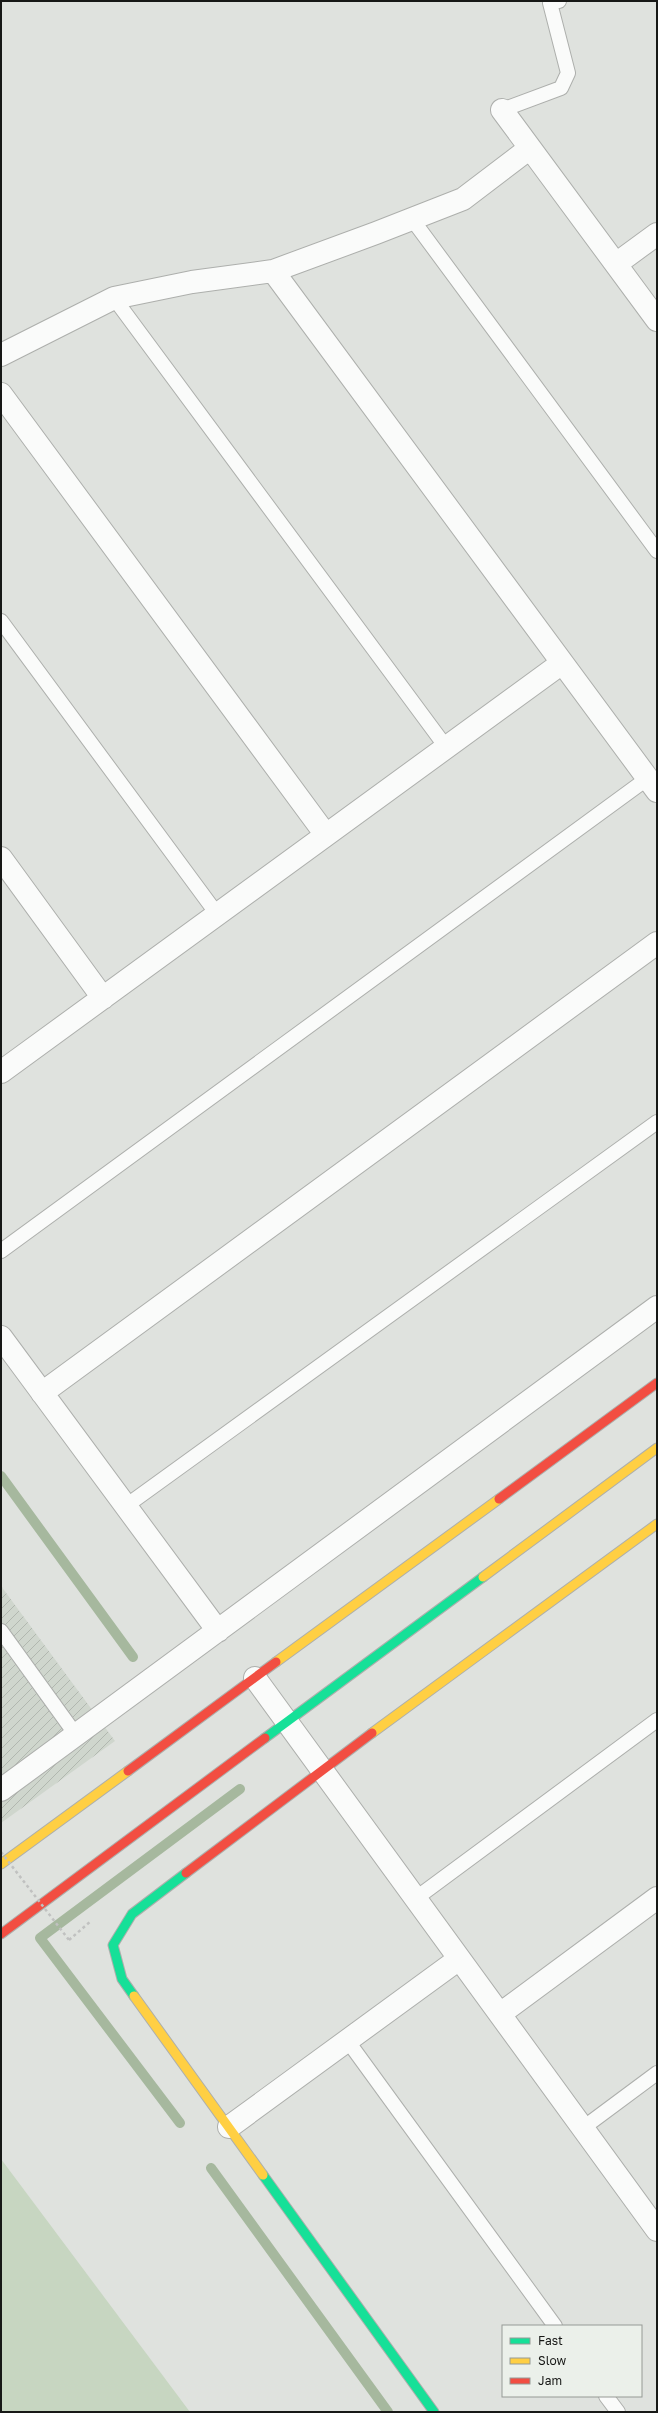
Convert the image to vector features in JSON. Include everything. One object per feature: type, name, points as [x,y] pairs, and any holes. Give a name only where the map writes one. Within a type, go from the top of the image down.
[{"type":"street","points":[[502,110],[657,320]]},
{"type":"street","points":[[1,355],[114,298],[192,282],[273,271],[412,219],[463,198],[530,148]]},
{"type":"street","points":[[616,264],[657,234]]},
{"type":"street","points":[[273,271],[652,785]]},
{"type":"street","points":[[1,394],[326,835]]},
{"type":"street","points":[[1,1072],[562,663]]},
{"type":"street","points":[[1,858],[103,998]]},
{"type":"street","points":[[42,1393],[657,944]]},
{"type":"street","points":[[1,1790],[657,1307]]},
{"type":"street","points":[[1,1337],[218,1630]]},
{"type":"street","points":[[1,1864],[657,1383]]},
{"type":"street","points":[[1,1934],[288,1723],[657,1448]]},
{"type":"street","points":[[434,2412],[122,1979],[114,1945],[132,1914],[322,1770],[657,1524]]},
{"type":"street","points":[[255,1678],[657,2230]]},
{"type":"street","points":[[500,2014],[657,1898]]},
{"type":"street","points":[[229,2127],[459,1959]]},
{"type":"lane","points":[[502,110],[562,88],[568,73],[550,3],[559,1]]},
{"type":"lane","points":[[412,219],[657,551]]},
{"type":"lane","points":[[114,298],[446,748]]},
{"type":"lane","points":[[1,621],[218,914]]},
{"type":"lane","points":[[1,1251],[652,785]]},
{"type":"lane","points":[[126,1506],[657,1122]]},
{"type":"lane","points":[[1,1631],[76,1735]]},
{"type":"lane","points":[[415,1899],[657,1720]]},
{"type":"lane","points":[[347,2040],[555,2325]]},
{"type":"lane","points":[[583,2128],[657,2073]]},
{"type":"lane","points":[[607,2397],[618,2412]]},
{"type":"path","points":[[1,1852],[69,1940]]},
{"type":"shaded area","points":[[1,1586],[115,1741],[1,1823]]},
{"type":"green space","points":[[1,2159],[190,2412],[1,2412]]},
{"type":"waterway","points":[[1,1476],[133,1657]]},
{"type":"waterway","points":[[180,2123],[40,1938],[240,1789]]},
{"type":"waterway","points":[[211,2168],[388,2412]]},
{"type":"traffic: fast","points":[[265,1738],[483,1577]]},
{"type":"traffic: fast","points":[[134,1996],[122,1979],[113,1945],[132,1914],[186,1873]]},
{"type":"traffic: fast","points":[[263,2175],[434,2412]]},
{"type":"traffic: slow","points":[[483,1577],[657,1448]]},
{"type":"traffic: slow","points":[[276,1662],[499,1499]]},
{"type":"traffic: slow","points":[[372,1733],[657,1524]]},
{"type":"traffic: slow","points":[[1,1864],[128,1771]]},
{"type":"traffic: slow","points":[[134,1996],[263,2175]]},
{"type":"traffic: jam","points":[[499,1499],[657,1383]]},
{"type":"traffic: jam","points":[[128,1771],[276,1662]]},
{"type":"traffic: jam","points":[[186,1873],[372,1733]]},
{"type":"traffic: jam","points":[[1,1934],[265,1738]]}]
